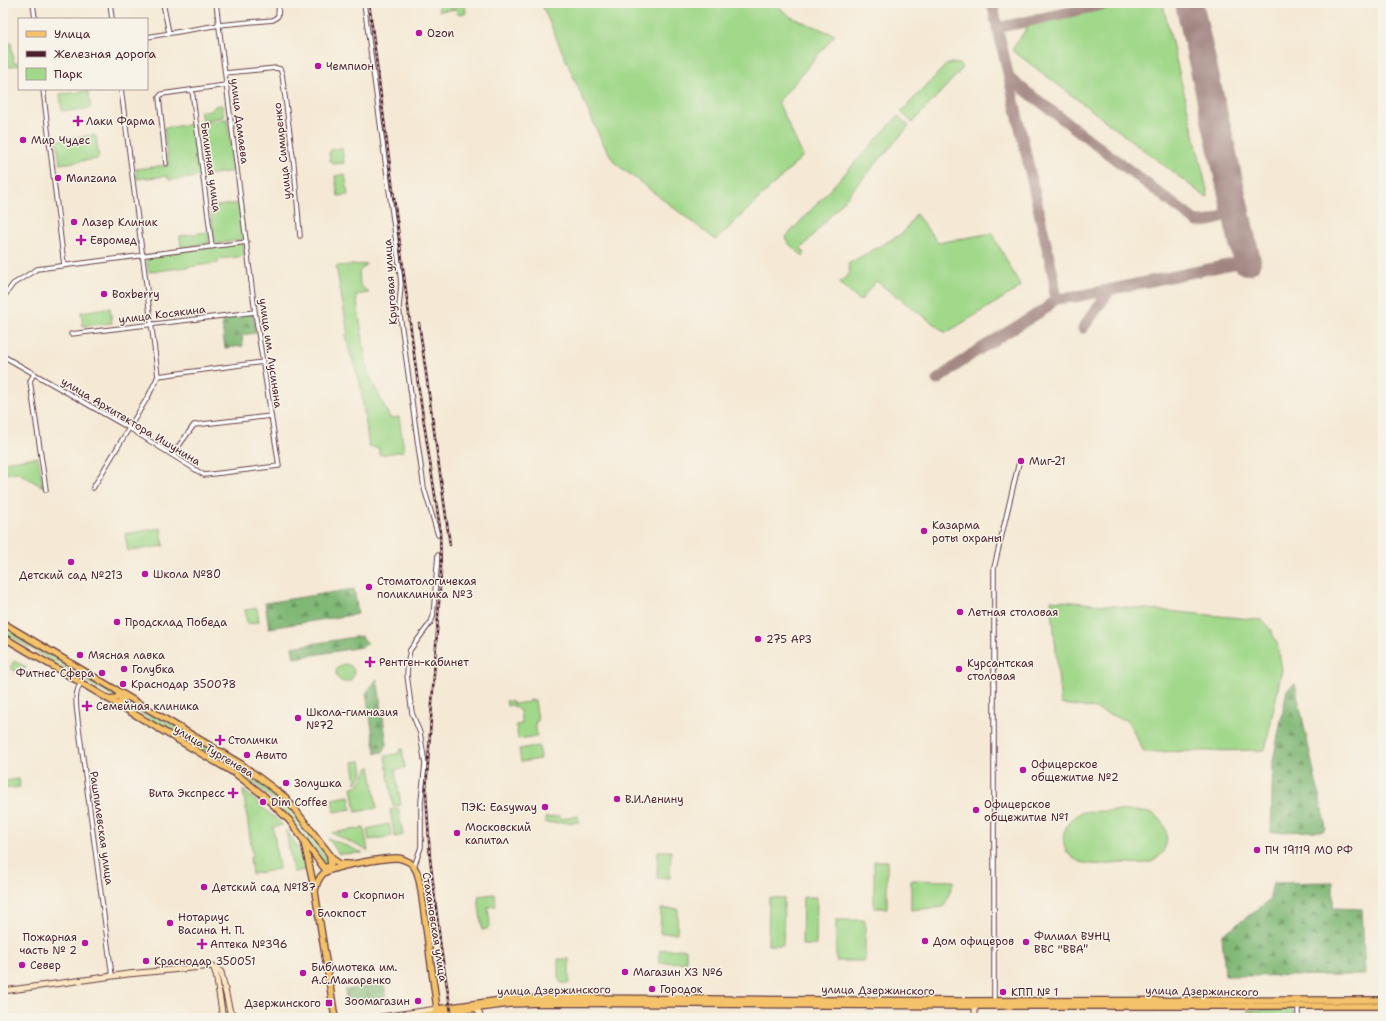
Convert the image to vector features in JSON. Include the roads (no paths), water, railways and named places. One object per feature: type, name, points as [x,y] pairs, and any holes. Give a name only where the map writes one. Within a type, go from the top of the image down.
[{"type":"main road","name":"улица Тургенева","points":[[3,622],[228,756],[276,789],[301,816],[329,855],[331,866],[329,868],[324,868],[301,834],[272,802],[242,778],[3,637]]},
{"type":"main road","points":[[108,699],[117,698],[119,695],[117,690]]},
{"type":"main road","points":[[125,709],[121,701],[128,696]]},
{"type":"main road","name":"улица Тургенева","points":[[301,834],[308,854],[335,1018]]},
{"type":"main road","points":[[329,855],[340,864],[360,864]]},
{"type":"main road","name":"Стахановская улица","points":[[315,892],[320,877],[327,872],[360,864],[397,858],[407,861],[414,867],[421,890],[437,1013]]},
{"type":"main road","name":"улица Дзержинского","points":[[437,1013],[509,999],[561,998],[975,1004]]},
{"type":"main road","name":"улица Дзержинского","points":[[402,1018],[509,1004],[540,1003],[994,1004],[1120,1000],[1383,1006]]},
{"type":"main road","name":"улица Дзержинского","points":[[1298,1003],[1383,1000]]},
{"type":"street","points":[[33,3],[35,18]]},
{"type":"street","points":[[110,3],[112,18]]},
{"type":"street","points":[[163,3],[169,33]]},
{"type":"street","name":"улица Дамаева","points":[[216,3],[247,242]]},
{"type":"street","points":[[148,37],[219,25],[272,20],[278,16],[279,3]]},
{"type":"street","name":"Круговая улица","points":[[364,3],[399,264],[401,284],[399,308],[424,488],[438,535]]},
{"type":"street","name":"улица Симиренко","points":[[225,73],[276,68],[280,69],[282,74],[294,164],[300,236]]},
{"type":"street","points":[[166,164],[159,96],[162,94],[226,85]]},
{"type":"street","points":[[43,90],[64,265]]},
{"type":"street","points":[[93,488],[149,395],[158,376],[121,90]]},
{"type":"street","name":"Былинная улица","points":[[192,90],[212,247]]},
{"type":"street","points":[[3,298],[13,284],[37,269],[247,242]]},
{"type":"street","name":"улица им. Лусиняна","points":[[247,242],[263,362],[280,466]]},
{"type":"street","name":"улица Косякина","points":[[71,334],[256,312]]},
{"type":"street","name":"улица Архитектора Ишунина","points":[[3,356],[129,428],[204,475],[280,466]]},
{"type":"street","points":[[158,376],[263,362]]},
{"type":"street","points":[[34,374],[30,381],[46,490]]},
{"type":"street","points":[[172,455],[194,425],[271,416]]},
{"type":"street","points":[[994,1004],[994,575],[997,552],[1019,462]]},
{"type":"street","points":[[414,867],[421,847],[421,802],[425,764],[420,733],[412,712],[407,675],[408,661],[410,650],[431,622],[438,555]]},
{"type":"street","name":"Рашпилевская улица","points":[[80,683],[77,688],[76,698],[78,721],[112,976]]},
{"type":"street","points":[[213,966],[216,974],[222,1016]]},
{"type":"street","points":[[3,991],[112,976],[213,966],[218,968],[222,975],[228,1008],[232,1014],[240,1018]]},
{"type":"street","points":[[1298,1003],[1298,1018]]},
{"type":"street","points":[[975,1004],[975,1018]]},
{"type":"street","points":[[477,1008],[480,1018]]},
{"type":"street","name":"улица Дзержинского","points":[[374,1018],[437,1013]]},
{"type":"railway","points":[[369,3],[417,377],[440,528],[441,573],[426,791],[430,858],[441,949],[452,1018]]},
{"type":"railway","points":[[419,323],[450,545]]},
{"type":"place","name":"Ozon","points":[[419,33]]},
{"type":"place","name":"Чемпион","points":[[318,66]]},
{"type":"place","name":"Лаки Фарма","points":[[78,121]]},
{"type":"place","name":"Мир Чудес","points":[[23,140]]},
{"type":"place","name":"Manzana","points":[[58,178]]},
{"type":"place","name":"Лазер Клиник","points":[[74,222]]},
{"type":"place","name":"Евромед","points":[[81,240]]},
{"type":"place","name":"Boxberry","points":[[104,294]]},
{"type":"place","name":"Миг-21","points":[[1021,461]]},
{"type":"place","name":"Казарма роты охраны","points":[[924,531]]},
{"type":"place","name":"Детский сад №213","points":[[71,562]]},
{"type":"place","name":"Школа №80","points":[[145,574]]},
{"type":"place","name":"Стоматологичекая поликлиника №3","points":[[369,587]]},
{"type":"place","name":"Летная столовая","points":[[960,612]]},
{"type":"place","name":"Продсклад Победа","points":[[117,622]]},
{"type":"place","name":"275 АРЗ","points":[[758,639]]},
{"type":"place","name":"Мясная лавка","points":[[80,655]]},
{"type":"place","name":"Рентген-кабинет","points":[[370,662]]},
{"type":"place","name":"Голубка","points":[[124,669]]},
{"type":"place","name":"Курсантская столовая","points":[[959,669]]},
{"type":"place","name":"Фитнес Сфера","points":[[102,673]]},
{"type":"place","name":"Краснодар 350078","points":[[123,684]]},
{"type":"place","name":"Семейная клиника","points":[[87,706]]},
{"type":"place","name":"Школа-гимназия №72","points":[[298,718]]},
{"type":"place","name":"Столички","points":[[220,740]]},
{"type":"place","name":"Авито","points":[[247,755]]},
{"type":"place","name":"Офицерское общежитие №2","points":[[1023,770]]},
{"type":"place","name":"Золушка","points":[[286,783]]},
{"type":"place","name":"Вита Экспресс","points":[[233,793]]},
{"type":"place","name":"В.И.Ленину","points":[[617,799]]},
{"type":"place","name":"Dim Coffee","points":[[263,802]]},
{"type":"place","name":"ПЭК: Easyway","points":[[545,807]]},
{"type":"place","name":"Офицерское общежитие №1","points":[[976,810]]},
{"type":"place","name":"Московский капитал","points":[[457,833]]},
{"type":"place","name":"ПЧ 19119 МО РФ","points":[[1257,850]]},
{"type":"place","name":"Детский сад №187","points":[[204,887]]},
{"type":"place","name":"Скорпион","points":[[345,895]]},
{"type":"place","name":"Блокпост","points":[[309,913]]},
{"type":"place","name":"Нотариус Васина Н. П.","points":[[170,923]]},
{"type":"place","name":"Дом офицеров","points":[[925,941]]},
{"type":"place","name":"Филиал ВУНЦ ВВС \"ВВА\"","points":[[1026,942]]},
{"type":"place","name":"Пожарная часть № 2","points":[[85,943]]},
{"type":"place","name":"Аптека №396","points":[[202,944]]},
{"type":"place","name":"Краснодар 350051","points":[[146,961]]},
{"type":"place","name":"Север","points":[[22,965]]},
{"type":"place","name":"Магазин ХЗ №6","points":[[625,972]]},
{"type":"place","name":"Библиотека им. А.С.Макаренко","points":[[303,973]]},
{"type":"place","name":"Городок","points":[[652,989]]},
{"type":"place","name":"КПП № 1","points":[[1003,992]]},
{"type":"place","name":"Зоомагазин","points":[[418,1001]]},
{"type":"place","name":"Дзержинского","points":[[329,1003]]}]
